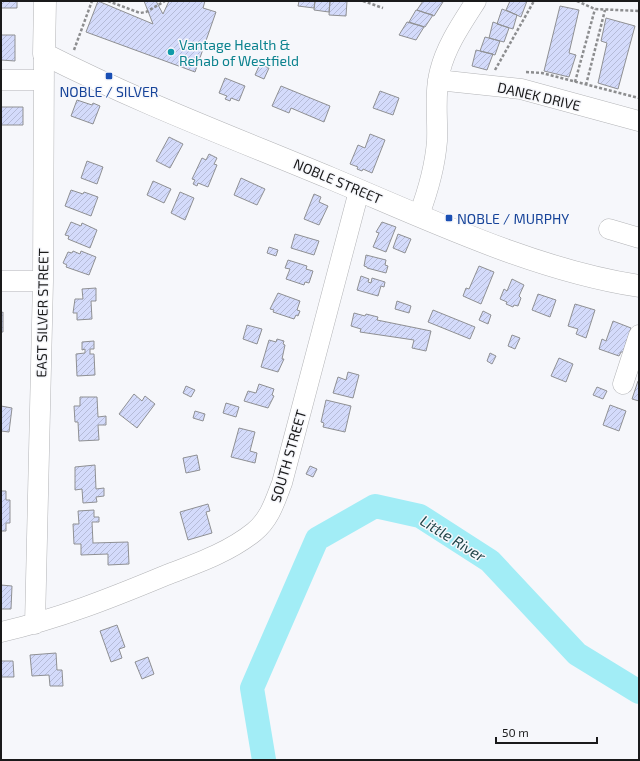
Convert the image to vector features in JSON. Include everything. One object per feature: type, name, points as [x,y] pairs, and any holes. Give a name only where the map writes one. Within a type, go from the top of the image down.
[{"type":"main road","name":"EAST SILVER STREET","points":[[44,54],[45,1]]},
{"type":"main road","name":"NOBLE STREET","points":[[44,54],[141,99],[487,243],[571,272],[614,283],[639,286]]},
{"type":"street","points":[[419,215],[429,188],[434,164],[437,142],[438,80],[450,46],[476,1]]},
{"type":"street","name":"EAST SILVER STREET","points":[[36,624],[44,54]]},
{"type":"street","points":[[1,80],[44,80]]},
{"type":"street","name":"DANEK DRIVE","points":[[438,80],[521,90],[639,121]]},
{"type":"street","name":"SOUTH STREET","points":[[1,632],[36,624],[112,597],[210,558],[254,532],[270,515],[282,483],[360,191]]},
{"type":"street","points":[[609,229],[635,236]]},
{"type":"street","points":[[1,280],[42,281]]},
{"type":"street","points":[[623,384],[639,335]]},
{"type":"path","points":[[73,52],[92,1]]},
{"type":"path","points":[[108,1],[140,13],[146,12],[165,1]]},
{"type":"path","points":[[363,1],[383,8]]},
{"type":"path","points":[[497,73],[492,73],[534,1]]},
{"type":"path","points":[[577,1],[595,9],[639,11]]},
{"type":"path","points":[[575,82],[595,9]]},
{"type":"path","points":[[586,85],[605,10]]},
{"type":"path","points":[[518,72],[542,73],[639,98]]},
{"type":"building","points":[[1,1],[17,1],[17,8],[1,8]]},
{"type":"building","name":"Vantage Health & Rehab of Westfield","points":[[98,1],[153,24],[144,1],[156,1],[163,14],[169,1],[205,1],[203,8],[216,12],[195,72],[86,32]]},
{"type":"building","points":[[299,1],[315,1],[314,8],[298,6]]},
{"type":"building","points":[[315,1],[330,1],[329,12],[314,10]]},
{"type":"building","points":[[330,1],[347,1],[346,16],[329,15]]},
{"type":"building","points":[[423,1],[443,2],[434,16],[417,10]]},
{"type":"building","points":[[510,1],[527,1],[521,17],[506,10]]},
{"type":"building","points":[[560,6],[579,10],[569,53],[576,55],[569,77],[544,71]]},
{"type":"building","points":[[502,9],[517,15],[513,29],[497,24]]},
{"type":"building","points":[[416,10],[433,15],[425,27],[409,22]]},
{"type":"building","points":[[606,18],[635,26],[618,89],[598,83],[607,43],[601,41]]},
{"type":"building","points":[[407,22],[424,27],[416,40],[399,35]]},
{"type":"building","points":[[493,22],[509,28],[504,42],[489,38]]},
{"type":"building","points":[[1,35],[15,35],[15,61],[1,60]]},
{"type":"building","points":[[485,37],[500,41],[495,55],[480,51]]},
{"type":"building","points":[[476,50],[493,54],[487,70],[472,66]]},
{"type":"building","points":[[260,64],[269,68],[264,79],[255,75]]},
{"type":"building","points":[[225,78],[245,86],[239,101],[231,98],[230,101],[225,99],[227,96],[219,93]]},
{"type":"building","points":[[281,86],[330,106],[324,122],[291,108],[289,113],[272,106]]},
{"type":"building","points":[[380,91],[399,98],[393,115],[373,108]]},
{"type":"building","points":[[77,100],[100,106],[93,124],[71,116]]},
{"type":"building","points":[[1,107],[23,107],[23,125],[1,125]]},
{"type":"building","points":[[370,134],[385,140],[372,173],[363,169],[362,171],[357,169],[358,167],[350,164],[358,145],[365,148]]},
{"type":"building","points":[[169,137],[183,144],[170,168],[156,161]]},
{"type":"building","points":[[209,154],[217,158],[214,164],[217,165],[208,187],[198,183],[197,186],[193,184],[195,180],[192,179],[202,158],[206,160]]},
{"type":"building","points":[[87,161],[103,167],[97,184],[81,178]]},
{"type":"building","points":[[241,178],[265,189],[257,205],[234,195]]},
{"type":"building","points":[[153,181],[171,189],[164,203],[147,195]]},
{"type":"building","points":[[71,190],[83,194],[84,192],[98,197],[91,216],[65,206]]},
{"type":"building","points":[[180,192],[194,198],[185,220],[171,213]]},
{"type":"building","points":[[314,194],[321,197],[319,202],[328,206],[319,225],[304,219]]},
{"type":"building","points":[[71,222],[81,226],[82,223],[97,230],[90,248],[68,239],[69,236],[65,235]]},
{"type":"building","points":[[382,222],[396,227],[386,252],[373,247],[379,233],[376,232]]},
{"type":"building","points":[[295,234],[319,241],[314,255],[291,248]]},
{"type":"building","points":[[398,234],[411,239],[405,253],[393,248]]},
{"type":"building","points":[[269,247],[278,250],[276,256],[267,253]]},
{"type":"building","points":[[73,251],[80,254],[81,251],[96,257],[89,275],[66,267],[67,265],[63,263],[68,252],[72,253]]},
{"type":"building","points":[[366,255],[386,260],[385,265],[388,266],[386,273],[364,266]]},
{"type":"building","points":[[288,260],[307,266],[306,269],[313,271],[309,283],[305,282],[304,285],[286,279],[290,269],[285,268]]},
{"type":"building","points":[[479,266],[494,272],[481,304],[463,296],[466,288],[469,289]]},
{"type":"building","points":[[361,276],[369,279],[368,282],[371,283],[372,278],[385,282],[384,287],[381,286],[378,296],[357,290]]},
{"type":"building","points":[[512,279],[524,285],[519,296],[521,298],[518,306],[514,305],[513,307],[500,299],[504,289],[507,291]]},
{"type":"building","points":[[96,288],[96,301],[91,301],[92,319],[77,320],[77,313],[73,313],[75,299],[83,299],[82,289]]},
{"type":"building","points":[[278,293],[300,301],[297,310],[300,311],[298,316],[296,315],[294,319],[273,312],[274,310],[270,309]]},
{"type":"building","points":[[538,294],[556,300],[550,317],[532,310]]},
{"type":"building","points":[[397,301],[411,306],[409,313],[395,309]]},
{"type":"building","points":[[575,304],[595,310],[586,338],[576,334],[578,329],[568,326]]},
{"type":"building","points":[[433,310],[475,327],[470,339],[428,322]]},
{"type":"building","points":[[483,311],[491,315],[488,324],[479,320]]},
{"type":"building","points":[[3,312],[3,332],[1,332],[1,313]]},
{"type":"building","points":[[354,313],[365,316],[366,314],[378,317],[377,320],[431,331],[426,351],[412,348],[414,340],[360,332],[361,329],[351,326]]},
{"type":"building","points":[[613,321],[631,328],[623,352],[621,352],[619,356],[599,349],[602,339],[606,341]]},
{"type":"building","points":[[247,325],[262,329],[257,344],[243,339]]},
{"type":"building","points":[[512,335],[520,338],[515,349],[508,346]]},
{"type":"building","points":[[277,339],[284,341],[283,344],[285,345],[282,359],[284,359],[278,372],[261,367],[269,340],[276,342]]},
{"type":"building","points":[[94,341],[94,349],[90,349],[90,354],[94,354],[95,375],[77,376],[76,354],[85,353],[85,349],[82,350],[82,342]]},
{"type":"building","points":[[490,353],[496,356],[492,364],[487,361]]},
{"type":"building","points":[[559,358],[573,364],[566,382],[551,376]]},
{"type":"building","points":[[348,372],[359,375],[353,398],[333,393],[338,377],[346,380]]},
{"type":"building","points":[[639,381],[639,401],[632,399]]},
{"type":"building","points":[[259,384],[274,389],[272,395],[274,396],[268,408],[244,401],[248,391],[256,393]]},
{"type":"building","points":[[186,386],[195,390],[191,397],[183,393]]},
{"type":"building","points":[[597,387],[607,391],[603,399],[593,395]]},
{"type":"building","points":[[134,394],[142,401],[145,396],[155,404],[137,428],[119,414]]},
{"type":"building","points":[[80,397],[97,397],[98,417],[106,416],[106,425],[98,425],[99,440],[79,441],[78,422],[75,422],[74,406],[80,406]]},
{"type":"building","points":[[326,400],[351,406],[345,432],[323,427],[324,423],[321,422]]},
{"type":"building","points":[[226,403],[239,407],[236,417],[223,413]]},
{"type":"building","points":[[610,405],[626,411],[619,431],[603,425]]},
{"type":"building","points":[[1,406],[12,408],[9,432],[1,431]]},
{"type":"building","points":[[195,411],[205,414],[203,421],[193,418]]},
{"type":"building","points":[[239,428],[255,432],[250,451],[257,453],[255,463],[231,457]]},
{"type":"building","points":[[197,455],[200,470],[186,473],[183,458]]},
{"type":"building","points":[[95,465],[96,489],[104,488],[104,496],[96,497],[97,502],[83,503],[82,489],[75,490],[75,467]]},
{"type":"building","points":[[310,466],[317,469],[313,477],[306,474]]},
{"type":"building","points":[[1,491],[6,491],[6,500],[10,500],[10,523],[6,523],[6,531],[1,531]]},
{"type":"building","points":[[208,504],[210,511],[206,512],[212,533],[188,540],[180,512]]},
{"type":"building","points":[[94,510],[94,517],[99,517],[99,522],[92,522],[93,543],[128,542],[129,564],[108,565],[108,554],[81,555],[81,544],[74,544],[73,524],[79,524],[78,511]]},
{"type":"building","points":[[1,585],[12,586],[11,609],[1,609]]},
{"type":"building","points":[[117,625],[125,647],[119,649],[122,658],[111,662],[100,631]]},
{"type":"building","points":[[56,653],[57,670],[62,670],[63,686],[50,686],[49,675],[32,676],[30,655]]},
{"type":"building","points":[[148,657],[154,674],[142,679],[135,662]]},
{"type":"building","points":[[1,661],[13,661],[14,677],[1,677]]},
{"type":"waterway","name":"Little River","points":[[264,760],[252,688],[317,539],[375,506],[420,516],[490,561],[577,654],[639,692]]},
{"type":"place","name":"Vantage Health & Rehab of Westfield","points":[[171,52]]},
{"type":"place","name":"NOBLE / SILVER","points":[[109,76]]},
{"type":"place","name":"NOBLE / MURPHY","points":[[449,218]]}]
